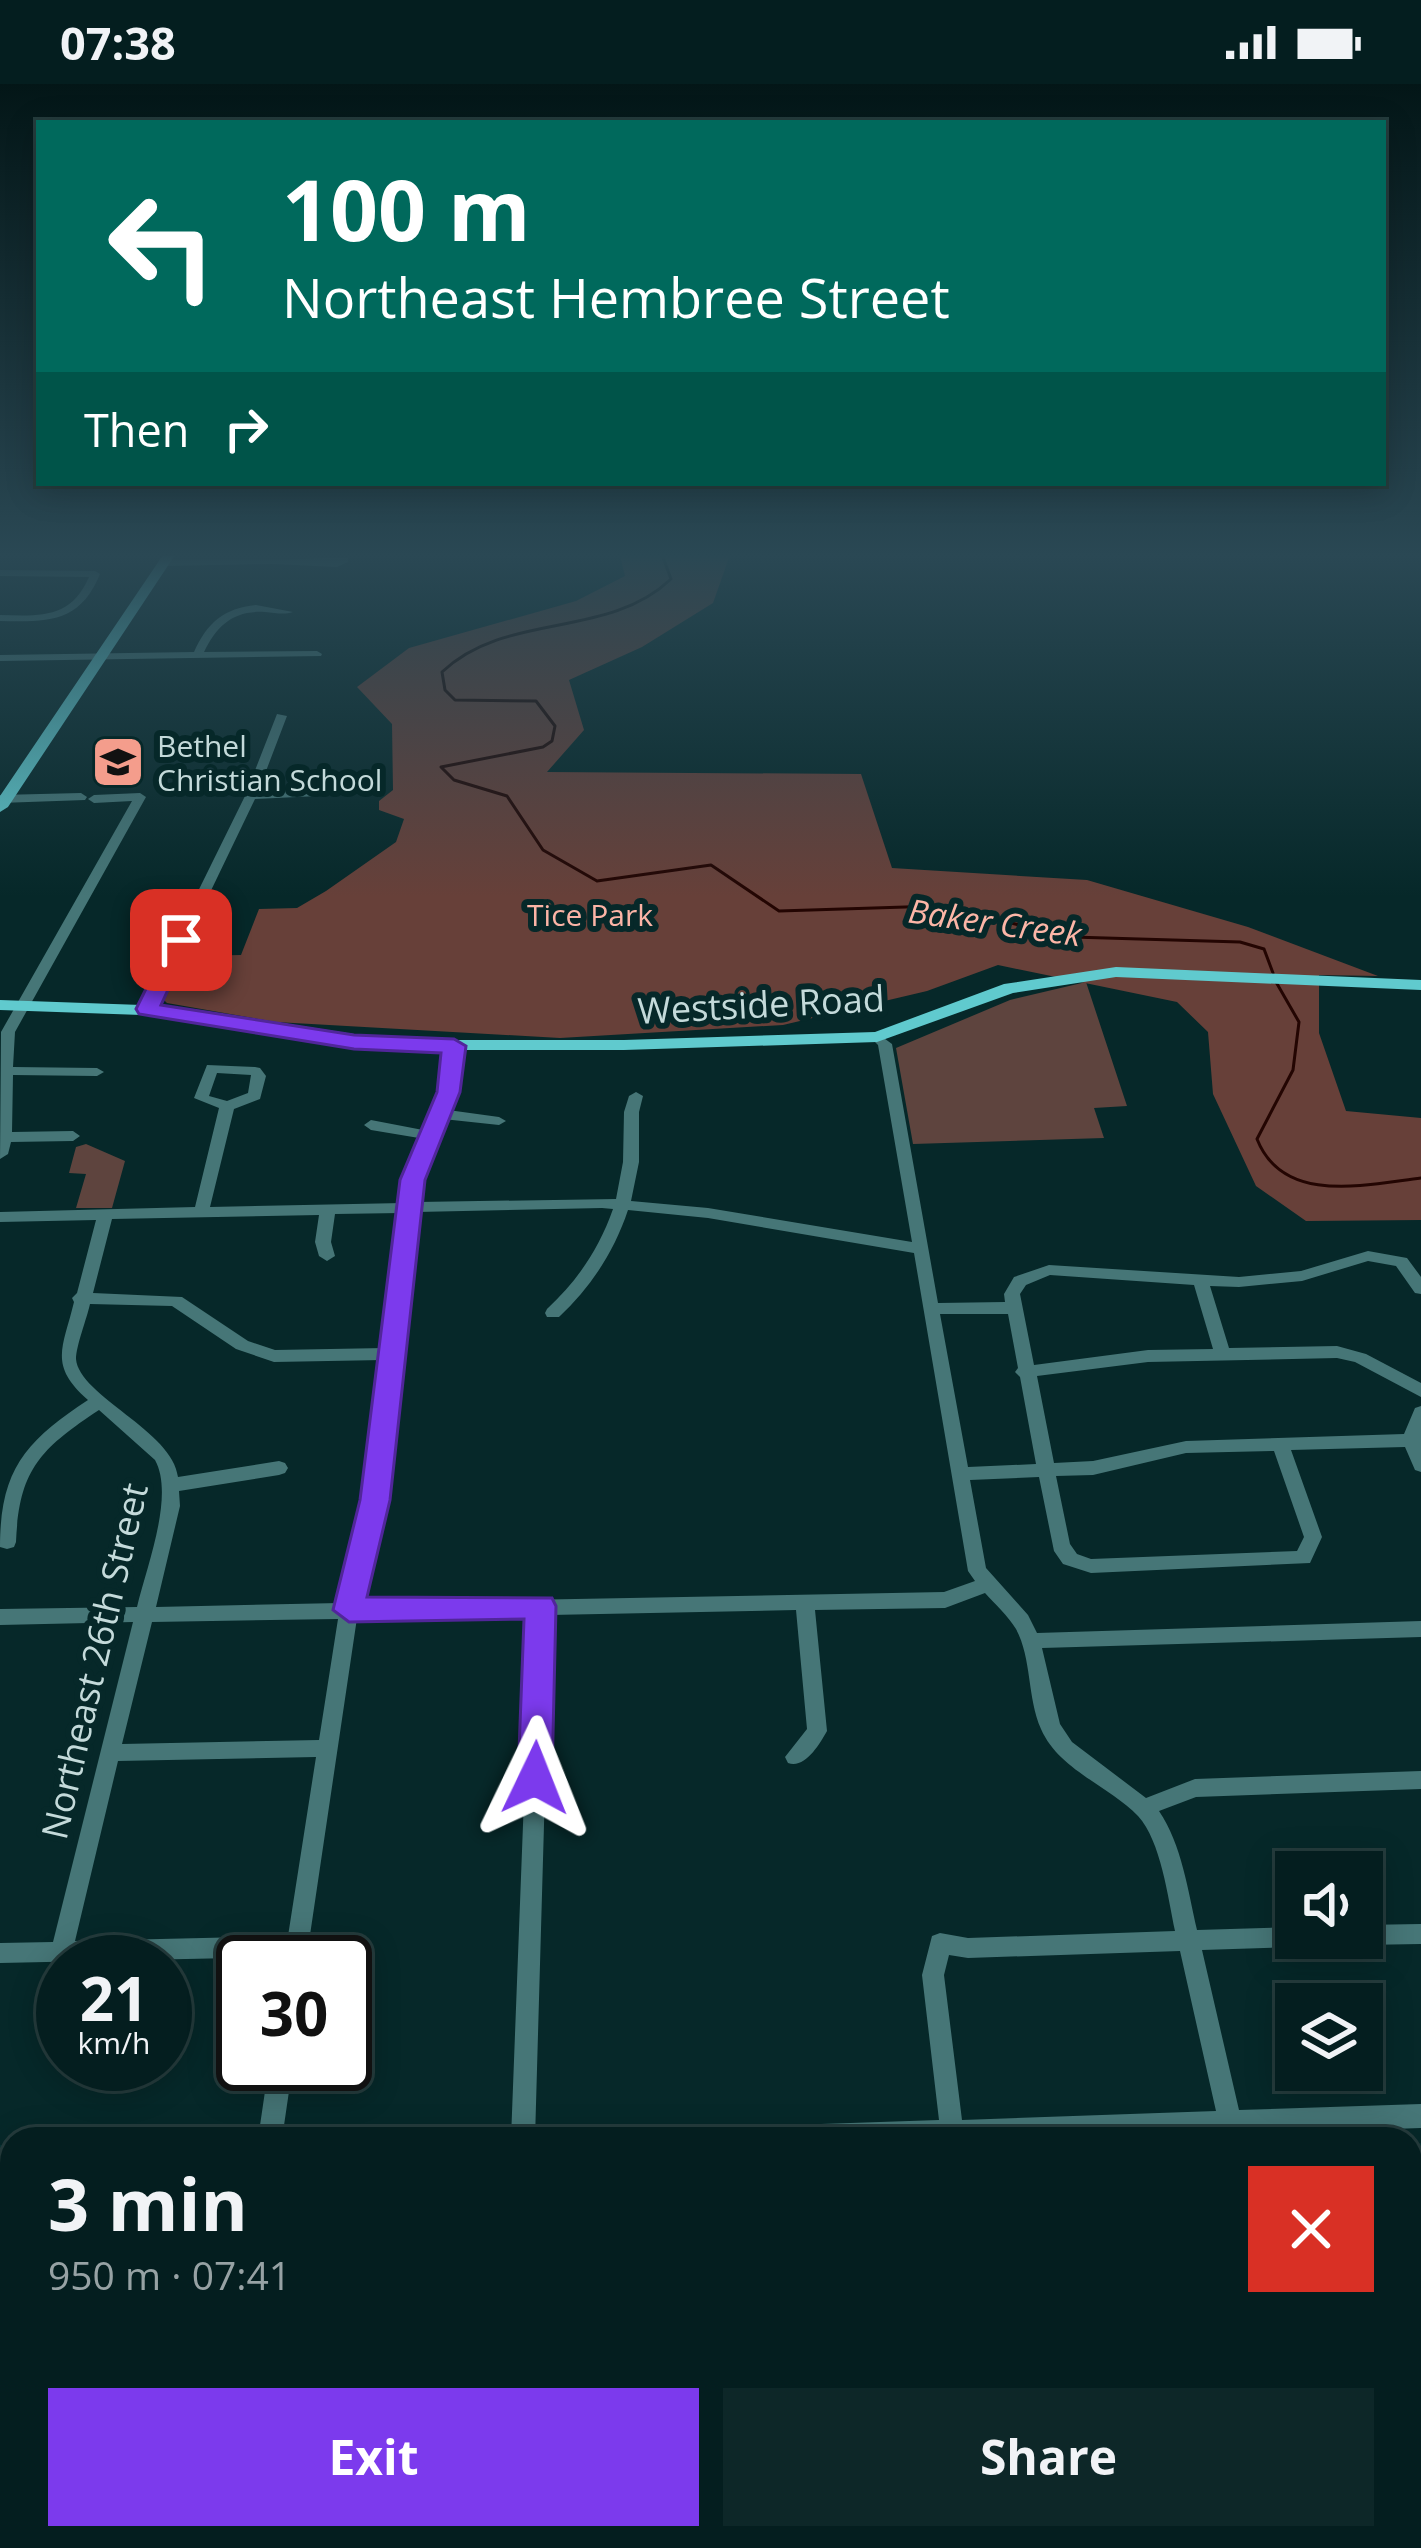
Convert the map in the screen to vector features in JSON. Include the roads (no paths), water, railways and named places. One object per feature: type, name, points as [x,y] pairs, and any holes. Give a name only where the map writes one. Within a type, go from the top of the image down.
[{"type":"main road","points":[[2,802],[94,667]]},
{"type":"main road","name":"Westside Road","points":[[0,1005],[147,1009],[354,1042],[454,1046],[877,1036],[1032,982],[1129,971],[1421,986]]},
{"type":"street","points":[[147,1009],[251,796],[281,716]]},
{"type":"street","points":[[251,796],[318,792]]},
{"type":"street","points":[[0,1154],[6,1137],[3,1044],[140,797],[2,802]]},
{"type":"street","points":[[877,1036],[885,1044],[972,1554],[986,1585],[1021,1620],[1031,1641],[1043,1704],[1058,1737],[1144,1808],[1164,1842],[1231,2127]]},
{"type":"street","points":[[300,1935],[349,1610],[372,1520],[416,1164],[440,1114],[454,1046]]},
{"type":"street","points":[[2,1071],[98,1072]]},
{"type":"street","points":[[553,1313],[592,1275],[621,1204],[631,1162],[629,1111],[636,1096]]},
{"type":"street","points":[[201,1213],[227,1106]]},
{"type":"street","points":[[440,1114],[499,1121]]},
{"type":"street","points":[[371,1125],[428,1135]]},
{"type":"street","points":[[6,1137],[74,1136]]},
{"type":"street","points":[[0,1217],[621,1204],[920,1249]]},
{"type":"street","points":[[327,1256],[323,1241],[328,1210]]},
{"type":"street","name":"Northeast 26th Street","points":[[65,1935],[140,1614],[159,1557],[172,1485],[161,1455],[77,1381],[68,1359],[105,1215]]},
{"type":"street","points":[[1280,1444],[1313,1537],[1303,1558],[1091,1566],[1070,1559],[1061,1546],[1010,1308],[1020,1281],[1049,1270],[1201,1282],[1302,1276],[1368,1256],[1401,1262],[1421,1288]]},
{"type":"street","points":[[1201,1282],[1223,1354]]},
{"type":"street","points":[[80,1298],[176,1301],[242,1345],[274,1356],[392,1354]]},
{"type":"street","points":[[932,1310],[1010,1308]]},
{"type":"street","points":[[1024,1372],[1148,1356],[1346,1353],[1421,1391]]},
{"type":"street","points":[[7,1542],[7,1517],[32,1449],[98,1402]]},
{"type":"street","points":[[1421,1412],[1412,1440],[1421,1465]]},
{"type":"street","points":[[958,1474],[1093,1468],[1186,1447],[1412,1440]]},
{"type":"street","points":[[172,1485],[279,1468]]},
{"type":"street","points":[[0,1617],[945,1600],[986,1585]]},
{"type":"street","points":[[795,1757],[817,1731],[805,1602]]},
{"type":"street","points":[[523,2127],[541,1606]]},
{"type":"street","points":[[1031,1641],[1421,1629]]},
{"type":"street","points":[[108,1753],[328,1748]]},
{"type":"street","points":[[1144,1808],[1195,1788],[1421,1780]]},
{"type":"street","points":[[1383,1935],[1421,1934]]},
{"type":"street","points":[[952,2127],[933,1975],[940,1943],[968,1948],[1275,1938]]},
{"type":"street","points":[[0,1953],[36,1952]]},
{"type":"street","points":[[272,2127],[276,2091]]},
{"type":"street","points":[[1282,2127],[1421,2116]]},
{"type":"waterway","name":"Baker Creek","points":[[449,667],[442,672],[445,690],[455,700],[536,701],[555,726],[552,741],[543,747],[441,767],[454,780],[507,796],[543,850],[597,881],[711,865],[779,911],[937,906],[1072,937],[1240,942],[1264,949],[1273,973]]},
{"type":"waterway","name":"Baker Creek","points":[[1276,982],[1299,1022],[1293,1070],[1257,1139],[1269,1160],[1286,1174],[1328,1186],[1421,1178]]},
{"type":"place","name":"Bethel Christian School","points":[[118,762]]},
{"type":"park label","name":"Tice Park","points":[[590,914]]}]
